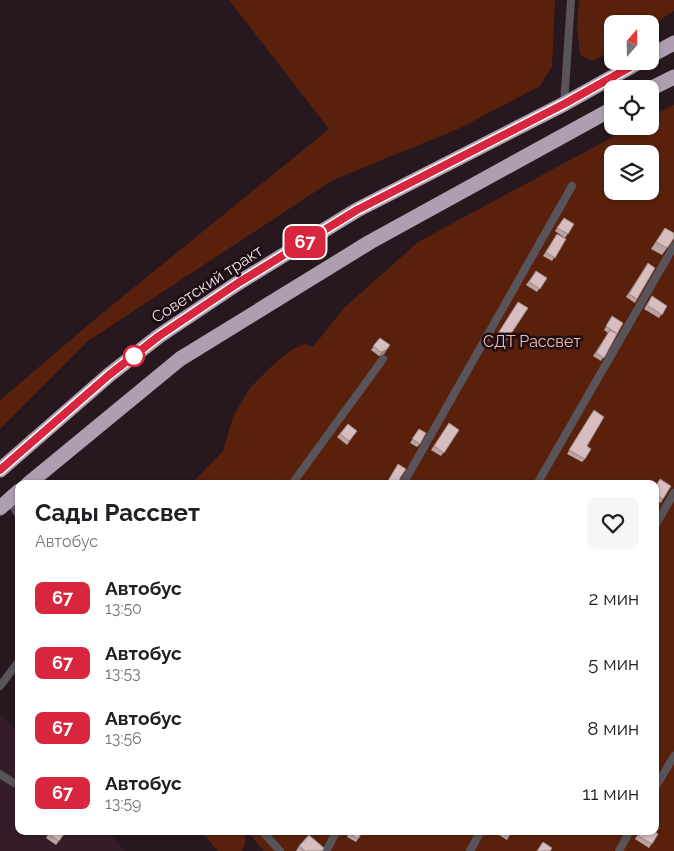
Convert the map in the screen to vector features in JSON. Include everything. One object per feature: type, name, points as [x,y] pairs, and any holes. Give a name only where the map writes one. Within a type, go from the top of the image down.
[{"type":"highway","points":[[659,51],[674,43]]},
{"type":"highway","name":"Советский тракт","points":[[0,470],[109,375],[159,336],[238,283],[357,210],[564,104],[625,70]]},
{"type":"highway","points":[[659,84],[674,77]]},
{"type":"highway","points":[[33,480],[180,359],[370,242],[604,113]]},
{"type":"lane","points":[[564,104],[571,0]]},
{"type":"lane","points":[[405,480],[572,186]]},
{"type":"lane","points":[[539,480],[674,246]]},
{"type":"lane","points":[[295,480],[383,359]]},
{"type":"lane","points":[[659,519],[674,493]]},
{"type":"lane","points":[[0,686],[15,666]]},
{"type":"lane","points":[[659,781],[674,756]]},
{"type":"lane","points":[[0,774],[14,782]]},
{"type":"lane","points":[[266,835],[280,851]]},
{"type":"lane","points":[[326,851],[335,835]]},
{"type":"lane","points":[[470,851],[479,835]]},
{"type":"lane","points":[[619,851],[628,835]]},
{"type":"shaded area","points":[[0,716],[15,730],[15,835],[111,835],[125,851],[0,851]]},
{"type":"green space","points":[[229,0],[555,0],[552,66],[540,86],[458,129],[333,180],[88,341],[0,429],[0,400],[105,311],[329,129]]},
{"type":"green space","points":[[579,0],[674,0],[674,11],[659,20],[659,15],[604,15],[604,54],[593,61],[580,55],[577,25]]},
{"type":"green space","name":"СДТ Рассвет","points":[[674,105],[674,851],[264,851],[250,835],[659,835],[659,480],[195,480],[223,451],[233,417],[249,389],[275,363],[293,349],[305,344],[313,347],[344,308],[418,242],[616,135],[659,135],[659,112]]},
{"type":"green space","points":[[204,835],[243,835],[245,841],[242,851],[218,851]]},
{"type":"building","points":[[564,218],[574,224],[568,234],[557,228]]},
{"type":"building","points":[[665,228],[674,233],[674,238],[667,248],[656,242]]},
{"type":"building","points":[[557,234],[566,239],[555,258],[546,252]]},
{"type":"building","points":[[648,263],[655,268],[637,299],[629,294]]},
{"type":"building","points":[[536,271],[547,278],[540,289],[529,282]]},
{"type":"building","points":[[652,296],[667,306],[662,315],[647,305]]},
{"type":"building","points":[[518,302],[528,308],[506,341],[497,335]]},
{"type":"building","points":[[612,316],[623,323],[617,334],[606,326]]},
{"type":"building","points":[[610,330],[617,334],[604,358],[596,353]]},
{"type":"building","points":[[380,338],[390,345],[381,352],[373,346]]},
{"type":"building","points":[[594,410],[604,417],[587,446],[591,449],[585,459],[569,450]]},
{"type":"building","points":[[449,423],[459,430],[444,453],[434,446]]},
{"type":"building","points":[[348,424],[357,431],[349,441],[340,434]]},
{"type":"building","points":[[419,429],[426,433],[420,444],[412,439]]},
{"type":"building","points":[[398,464],[406,469],[400,480],[388,480]]},
{"type":"building","points":[[660,479],[671,486],[663,499],[659,497]]},
{"type":"building","points":[[50,835],[63,835],[59,841]]},
{"type":"building","points":[[309,835],[324,848],[322,851],[305,851],[299,846]]},
{"type":"building","points":[[352,835],[360,835],[358,839]]},
{"type":"building","points":[[639,835],[657,835],[652,844]]},
{"type":"building","points":[[543,842],[552,848],[550,851],[537,851]]},
{"type":"bus line","name":"67","points":[[0,470],[109,375],[159,336],[238,283],[357,210],[564,104],[625,70]]}]
